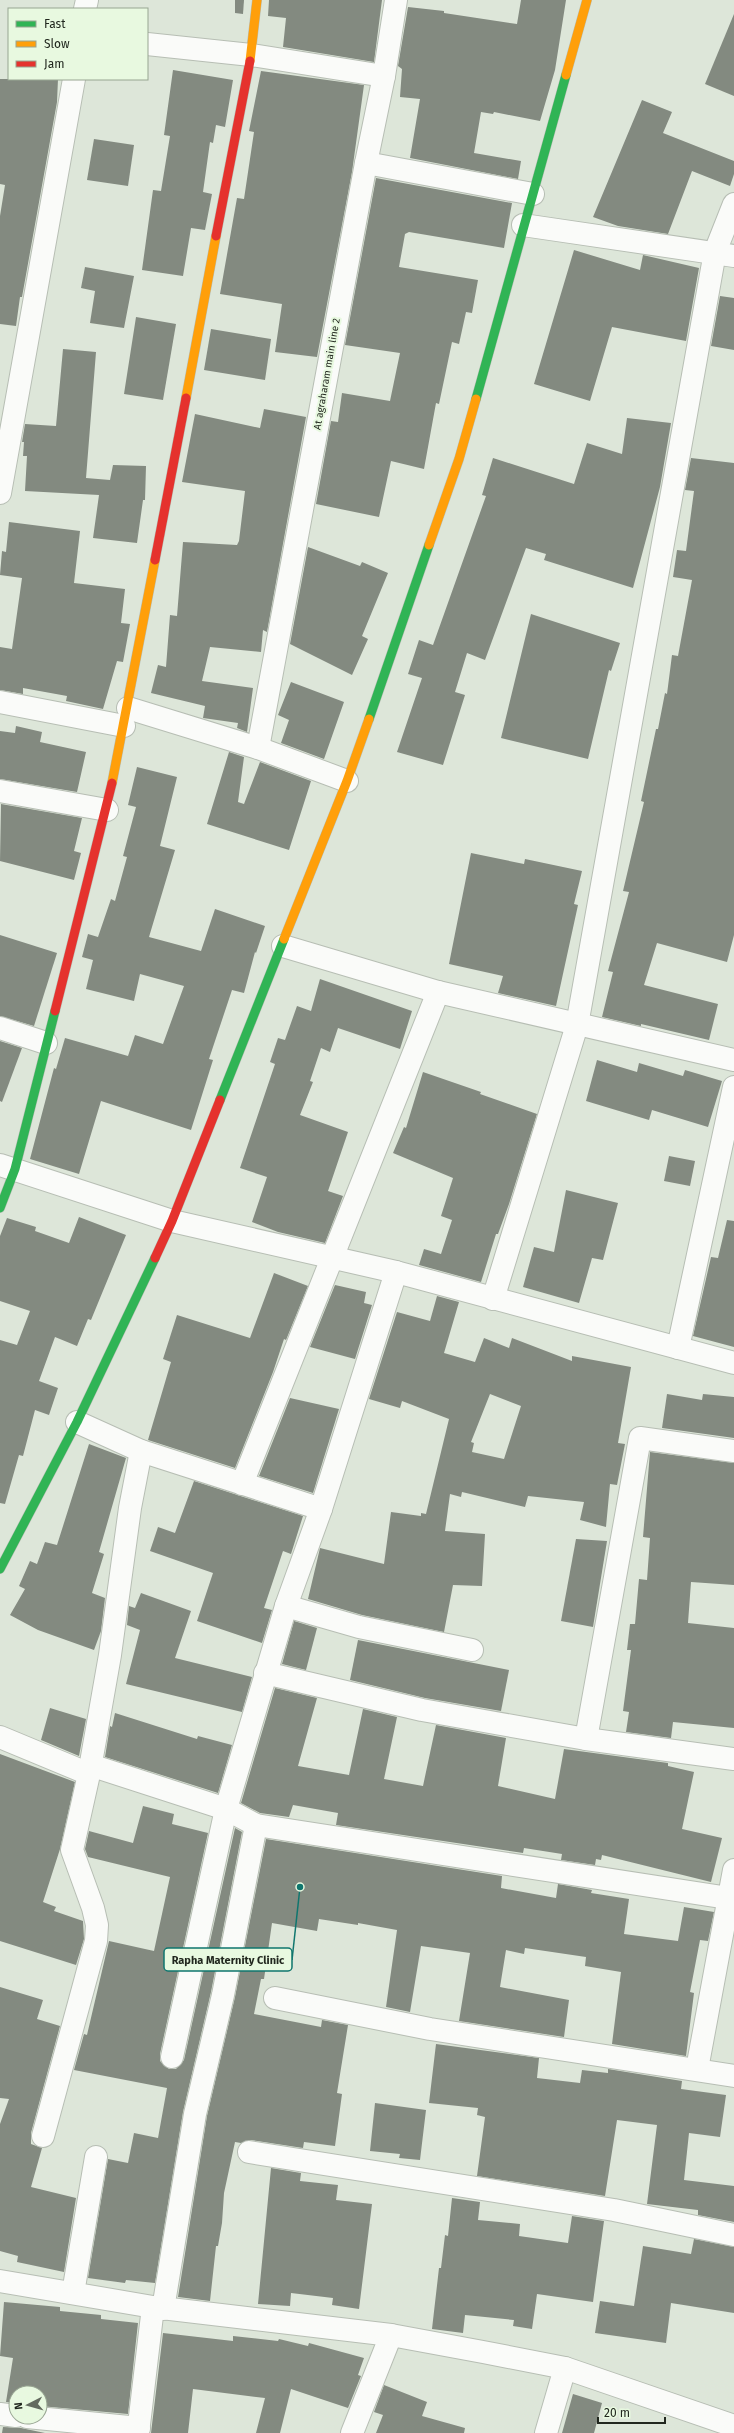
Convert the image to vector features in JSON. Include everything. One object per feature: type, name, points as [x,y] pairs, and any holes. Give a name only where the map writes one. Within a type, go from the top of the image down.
[{"type":"street","points":[[0,1208],[8,1167],[46,1042],[107,810],[126,717],[251,55],[257,0]]},
{"type":"street","name":"At agraharam main line 2","points":[[258,748],[366,163],[384,76],[396,0]]},
{"type":"street","points":[[0,1569],[77,1422],[172,1221],[283,946],[347,781],[459,459],[523,225],[534,194],[587,0]]},
{"type":"street","points":[[148,44],[251,55],[384,76]]},
{"type":"street","points":[[0,493],[74,80]]},
{"type":"street","points":[[366,163],[534,194]]},
{"type":"street","points":[[493,1299],[578,1024],[734,204]]},
{"type":"street","points":[[523,225],[725,254]]},
{"type":"street","points":[[0,702],[126,717],[258,748],[347,781]]},
{"type":"street","points":[[0,791],[107,810]]},
{"type":"street","points":[[283,946],[438,992],[734,1060]]},
{"type":"street","points":[[242,1484],[438,992]]},
{"type":"street","points":[[0,1028],[46,1042]]},
{"type":"street","points":[[678,1348],[734,1087]]},
{"type":"street","points":[[8,1167],[172,1221],[333,1256],[734,1363]]},
{"type":"street","points":[[172,2057],[226,1809],[286,1606],[321,1509],[396,1272]]},
{"type":"street","points":[[77,1422],[141,1451],[321,1509]]},
{"type":"street","points":[[586,1739],[640,1438],[734,1451]]},
{"type":"street","points":[[43,2136],[96,1941],[97,1925],[93,1908],[72,1850],[110,1655],[130,1508],[141,1451]]},
{"type":"street","points":[[286,1606],[359,1628],[472,1650]]},
{"type":"street","points":[[265,1673],[422,1710],[586,1739],[734,1758]]},
{"type":"street","points":[[0,1737],[89,1769],[226,1809],[256,1825],[731,1899]]},
{"type":"street","points":[[48,2419],[139,2430],[158,2308],[194,2114],[223,1995],[256,1825]]},
{"type":"street","points":[[697,2069],[731,1899],[734,1870]]},
{"type":"street","points":[[275,1998],[430,2029],[697,2069],[734,2076]]},
{"type":"street","points":[[249,2152],[614,2210],[734,2235]]},
{"type":"street","points":[[73,2293],[96,2157]]},
{"type":"street","points":[[0,2281],[158,2308],[391,2335],[565,2368],[734,2426]]},
{"type":"street","points":[[352,2433],[391,2335]]},
{"type":"street","points":[[546,2433],[565,2368]]},
{"type":"building","points":[[235,0],[244,0],[243,14],[235,13]]},
{"type":"building","points":[[269,0],[382,0],[374,62],[283,47],[286,18],[268,16]]},
{"type":"building","points":[[521,0],[566,0],[555,70],[540,121],[494,112],[493,114],[481,112],[474,153],[521,161],[518,179],[410,158],[420,99],[400,97],[402,69],[398,66],[408,7],[444,11],[444,13],[517,24]]},
{"type":"building","points":[[734,14],[734,96],[705,84]]},
{"type":"building","points":[[173,70],[233,80],[225,127],[216,125],[213,143],[210,142],[203,192],[212,194],[205,230],[191,228],[183,276],[142,270],[153,190],[161,191],[170,136],[164,135]]},
{"type":"building","points":[[261,71],[364,85],[352,172],[317,357],[275,352],[282,304],[220,294],[237,198],[244,199],[254,132],[249,131]]},
{"type":"building","points":[[0,79],[58,80],[57,102],[22,297],[20,297],[16,326],[0,324],[0,216],[5,185],[0,184]]},
{"type":"building","points":[[642,100],[672,112],[663,133],[734,161],[734,174],[730,186],[692,171],[668,234],[618,226],[593,217]]},
{"type":"building","points":[[94,139],[134,145],[128,186],[87,180]]},
{"type":"building","points":[[376,178],[512,203],[504,248],[409,232],[405,234],[399,267],[478,280],[472,313],[466,312],[459,344],[452,342],[439,404],[436,403],[424,469],[391,461],[379,517],[316,504],[331,421],[338,422],[342,393],[390,401],[400,353],[345,345]]},
{"type":"building","points":[[574,250],[640,270],[643,255],[699,268],[686,341],[612,327],[590,401],[534,384]]},
{"type":"building","points":[[85,267],[134,276],[124,328],[90,323],[95,291],[81,288]]},
{"type":"building","points":[[720,296],[734,298],[734,350],[711,346]]},
{"type":"building","points":[[136,317],[176,324],[163,400],[124,394]]},
{"type":"building","points":[[211,329],[271,339],[265,380],[204,370]]},
{"type":"building","points":[[63,349],[96,352],[86,478],[110,480],[113,465],[146,466],[145,500],[143,500],[137,543],[93,538],[99,495],[25,491],[27,456],[23,456],[24,442],[22,442],[25,424],[56,426]]},
{"type":"building","points":[[264,409],[306,417],[267,632],[263,630],[261,652],[210,647],[202,681],[253,688],[247,732],[237,728],[238,723],[203,718],[205,706],[151,693],[158,665],[166,667],[170,615],[177,616],[183,542],[237,545],[239,541],[245,491],[182,482],[195,414],[260,428]]},
{"type":"building","points":[[627,418],[671,423],[660,487],[633,588],[544,560],[546,554],[526,548],[485,660],[467,653],[455,692],[465,695],[443,765],[397,752],[422,678],[408,674],[419,640],[433,645],[486,496],[482,495],[493,458],[574,484],[587,443],[622,454]]},
{"type":"building","points":[[691,458],[734,463],[734,935],[727,962],[657,943],[644,985],[718,1004],[709,1040],[641,1024],[641,1026],[602,1017],[613,972],[608,971],[629,892],[623,891],[644,802],[641,801],[656,729],[658,729],[665,693],[667,694],[672,655],[678,656],[692,580],[673,577],[677,550],[686,551],[694,491],[685,490]]},
{"type":"building","points":[[9,522],[80,531],[74,583],[125,589],[121,623],[130,624],[123,662],[117,661],[103,709],[66,701],[67,696],[23,688],[23,694],[0,690],[0,647],[12,649],[22,578],[0,575],[2,551],[6,552]]},
{"type":"building","points":[[308,547],[360,566],[362,562],[388,573],[362,636],[368,639],[352,675],[290,644]]},
{"type":"building","points":[[531,614],[620,643],[611,671],[609,670],[588,759],[501,738]]},
{"type":"building","points":[[291,682],[344,702],[324,759],[281,743],[289,720],[278,715]]},
{"type":"building","points":[[16,726],[42,732],[40,742],[86,752],[77,792],[0,779],[0,731],[15,733]]},
{"type":"building","points":[[229,752],[244,757],[238,802],[244,804],[260,762],[311,781],[289,850],[207,824]]},
{"type":"building","points":[[137,767],[177,777],[160,846],[175,850],[149,937],[201,951],[215,909],[265,926],[256,953],[255,952],[244,993],[232,990],[209,1059],[213,1060],[191,1130],[101,1101],[79,1174],[30,1159],[54,1068],[56,1069],[65,1038],[128,1056],[135,1035],[163,1044],[184,986],[140,974],[134,1001],[86,989],[93,960],[82,957],[88,934],[98,937],[111,899],[115,901],[127,857],[123,856],[136,807],[128,805]]},
{"type":"building","points":[[1,804],[82,818],[74,851],[81,853],[74,880],[0,861]]},
{"type":"building","points":[[471,853],[524,864],[525,859],[582,871],[574,904],[578,905],[556,1006],[498,993],[503,976],[449,964]]},
{"type":"building","points":[[0,935],[57,953],[34,1026],[0,1016]]},
{"type":"building","points":[[320,979],[412,1011],[400,1049],[338,1028],[330,1052],[321,1048],[310,1081],[313,1082],[300,1115],[348,1132],[328,1191],[343,1196],[325,1243],[278,1232],[252,1222],[267,1177],[240,1168],[275,1064],[270,1062],[278,1038],[285,1040],[297,1006],[311,1011]]},
{"type":"building","points":[[0,1041],[22,1048],[2,1102],[0,1101]]},
{"type":"building","points":[[597,1060],[637,1072],[639,1063],[683,1076],[685,1070],[722,1081],[708,1127],[652,1110],[649,1120],[586,1101]]},
{"type":"building","points":[[423,1072],[481,1092],[480,1094],[537,1114],[509,1204],[498,1234],[496,1234],[481,1282],[419,1265],[424,1249],[441,1254],[452,1220],[441,1216],[453,1178],[393,1153],[404,1127],[406,1128]]},
{"type":"building","points":[[669,1156],[695,1161],[690,1186],[664,1181]]},
{"type":"building","points":[[566,1190],[618,1203],[603,1260],[592,1258],[579,1303],[523,1287],[534,1247],[554,1252]]},
{"type":"building","points":[[79,1217],[126,1235],[91,1320],[88,1319],[77,1346],[55,1337],[39,1381],[58,1388],[49,1415],[35,1410],[23,1456],[19,1455],[5,1504],[0,1503],[0,1340],[17,1345],[30,1311],[0,1301],[0,1236],[7,1218],[36,1227],[35,1231],[69,1243]]},
{"type":"building","points":[[727,1220],[734,1221],[734,1347],[693,1336],[711,1257],[718,1258]]},
{"type":"building","points":[[274,1273],[308,1286],[286,1340],[284,1339],[273,1372],[235,1468],[148,1440],[171,1362],[163,1359],[177,1315],[250,1338]]},
{"type":"building","points":[[335,1285],[366,1292],[364,1303],[372,1305],[355,1359],[310,1347]]},
{"type":"building","points":[[437,1296],[459,1302],[444,1353],[475,1362],[484,1338],[509,1348],[512,1338],[572,1361],[572,1356],[631,1367],[618,1443],[625,1444],[617,1485],[610,1484],[606,1527],[580,1520],[584,1502],[528,1496],[525,1507],[462,1492],[461,1497],[450,1494],[445,1531],[485,1534],[482,1586],[453,1585],[444,1632],[362,1615],[308,1599],[320,1548],[384,1564],[391,1512],[421,1516],[421,1513],[426,1514],[449,1419],[402,1401],[400,1408],[369,1399],[397,1312],[430,1321]],"holes":[[[490,1394],[521,1406],[504,1459],[472,1452],[474,1443],[471,1442]]]},
{"type":"building","points":[[667,1394],[702,1400],[703,1394],[734,1397],[734,1438],[662,1428]]},
{"type":"building","points":[[290,1398],[339,1409],[313,1493],[259,1476]]},
{"type":"building","points":[[89,1444],[126,1458],[99,1552],[104,1554],[92,1593],[105,1598],[101,1631],[94,1650],[38,1630],[10,1615],[25,1589],[19,1586],[30,1561],[37,1564],[45,1542],[57,1545]]},
{"type":"building","points":[[650,1452],[734,1463],[734,1585],[691,1582],[688,1623],[734,1628],[734,1728],[673,1722],[671,1738],[626,1732],[629,1712],[623,1711],[631,1650],[627,1650],[630,1624],[635,1624],[639,1579],[647,1580],[650,1538],[643,1537]]},
{"type":"building","points":[[194,1481],[303,1516],[291,1554],[283,1551],[264,1608],[272,1610],[262,1643],[197,1621],[213,1573],[150,1551],[158,1527],[175,1533]]},
{"type":"building","points":[[576,1539],[607,1541],[593,1627],[561,1621]]},
{"type":"building","points":[[141,1593],[191,1611],[175,1658],[252,1677],[242,1712],[126,1684],[140,1630],[127,1625],[129,1606],[135,1608]]},
{"type":"building","points":[[294,1621],[317,1628],[306,1670],[282,1664]]},
{"type":"building","points":[[358,1640],[509,1670],[501,1711],[425,1698],[350,1680]]},
{"type":"building","points":[[275,1688],[317,1698],[298,1766],[349,1775],[363,1709],[397,1717],[384,1779],[423,1786],[436,1725],[506,1738],[498,1786],[555,1799],[564,1749],[668,1763],[668,1766],[694,1772],[682,1829],[722,1838],[711,1882],[602,1855],[601,1860],[596,1859],[595,1865],[561,1860],[562,1854],[524,1848],[523,1853],[336,1825],[338,1813],[293,1805],[289,1817],[260,1813],[241,1803]]},
{"type":"building","points":[[50,1708],[86,1719],[79,1756],[41,1740]]},
{"type":"building","points":[[115,1713],[197,1739],[198,1736],[232,1745],[218,1793],[105,1757],[110,1726],[112,1727]]},
{"type":"building","points":[[0,1754],[75,1782],[60,1849],[43,1902],[56,1907],[54,1911],[83,1921],[84,1939],[76,1965],[0,1941]]},
{"type":"building","points":[[143,1806],[174,1814],[172,1824],[208,1833],[160,2054],[160,2061],[169,2069],[176,2069],[184,2060],[235,1828],[242,1832],[211,1992],[183,2112],[155,2283],[126,2280],[125,2283],[88,2278],[108,2159],[128,2163],[134,2133],[158,2138],[167,2088],[74,2070],[84,2034],[87,2035],[109,1941],[154,1951],[170,1877],[88,1857],[85,1849],[89,1831],[133,1843]]},
{"type":"building","points":[[266,1839],[502,1876],[501,1888],[556,1898],[558,1884],[592,1890],[591,1893],[629,1899],[624,1934],[678,1941],[684,1907],[714,1912],[708,1941],[700,1940],[690,1992],[694,1993],[686,2056],[612,2044],[621,1972],[585,1966],[586,1957],[525,1948],[524,1954],[506,1950],[500,1987],[569,2000],[564,2037],[459,2021],[470,1953],[421,1946],[410,2012],[386,2007],[397,1930],[358,1923],[358,1925],[319,1919],[317,1931],[272,1923],[264,1979],[261,1979],[254,2014],[321,2027],[322,2020],[348,2025],[337,2093],[342,2094],[335,2146],[304,2142],[303,2148],[251,2140],[241,2143],[235,2142],[224,2193],[222,2223],[218,2246],[216,2246],[210,2301],[178,2297],[207,2116],[235,1997]]},
{"type":"building","points":[[0,1987],[43,2000],[37,2019],[60,2026],[31,2133],[31,2144],[42,2148],[31,2187],[76,2198],[64,2272],[17,2262],[18,2256],[0,2251],[0,2124],[9,2099],[0,2098]]},
{"type":"building","points":[[436,2044],[539,2058],[537,2078],[580,2083],[582,2070],[608,2073],[608,2069],[682,2081],[681,2089],[726,2095],[720,2137],[689,2133],[684,2180],[734,2186],[734,2222],[698,2215],[698,2210],[647,2204],[657,2125],[617,2120],[605,2196],[477,2176],[485,2117],[477,2115],[478,2108],[429,2103]]},
{"type":"building","points":[[375,2103],[426,2110],[420,2160],[399,2158],[400,2154],[370,2151]]},
{"type":"building","points":[[271,2168],[301,2173],[300,2181],[338,2185],[336,2200],[372,2204],[359,2309],[332,2305],[333,2298],[291,2293],[290,2306],[258,2304]]},
{"type":"building","points":[[452,2198],[480,2202],[478,2220],[520,2224],[519,2236],[568,2243],[572,2216],[604,2221],[593,2302],[537,2294],[532,2329],[513,2326],[514,2320],[465,2315],[463,2333],[432,2329],[439,2268],[441,2268],[445,2235],[448,2236]]},
{"type":"building","points":[[694,2239],[734,2247],[734,2313],[671,2303],[666,2343],[595,2333],[600,2301],[634,2306],[643,2246],[691,2254]]},
{"type":"building","points":[[4,2302],[60,2307],[60,2311],[101,2315],[101,2319],[138,2323],[128,2414],[48,2407],[48,2385],[9,2385],[13,2358],[0,2356]]},
{"type":"building","points":[[163,2333],[233,2341],[233,2336],[278,2341],[279,2339],[308,2346],[309,2343],[364,2358],[358,2375],[361,2376],[348,2408],[291,2389],[280,2433],[256,2433],[265,2398],[193,2389],[188,2433],[151,2433]]},
{"type":"building","points":[[384,2385],[427,2402],[422,2416],[465,2428],[464,2433],[376,2433],[383,2415],[374,2412]]},
{"type":"building","points":[[8,2389],[8,2402],[6,2402]]},
{"type":"building","points":[[573,2394],[602,2403],[594,2433],[562,2433]]},
{"type":"building","points":[[3,2427],[21,2428],[45,2433],[2,2433]]},
{"type":"traffic: fast","points":[[476,399],[566,75]]},
{"type":"traffic: fast","points":[[369,719],[429,545]]},
{"type":"traffic: fast","points":[[220,1100],[284,939]]},
{"type":"traffic: fast","points":[[0,1208],[15,1169],[55,1011]]},
{"type":"traffic: fast","points":[[0,1569],[77,1422],[155,1258]]},
{"type":"traffic: slow","points":[[250,61],[257,0]]},
{"type":"traffic: slow","points":[[566,75],[587,0]]},
{"type":"traffic: slow","points":[[186,398],[216,236]]},
{"type":"traffic: slow","points":[[429,545],[459,459],[476,399]]},
{"type":"traffic: slow","points":[[112,783],[155,560]]},
{"type":"traffic: slow","points":[[284,939],[347,781],[369,719]]},
{"type":"traffic: jam","points":[[216,236],[250,61]]},
{"type":"traffic: jam","points":[[155,560],[186,398]]},
{"type":"traffic: jam","points":[[55,1011],[112,783]]},
{"type":"traffic: jam","points":[[155,1258],[172,1221],[220,1100]]},
{"type":"place","name":"Rapha Maternity Clinic","points":[[300,1887]]}]
